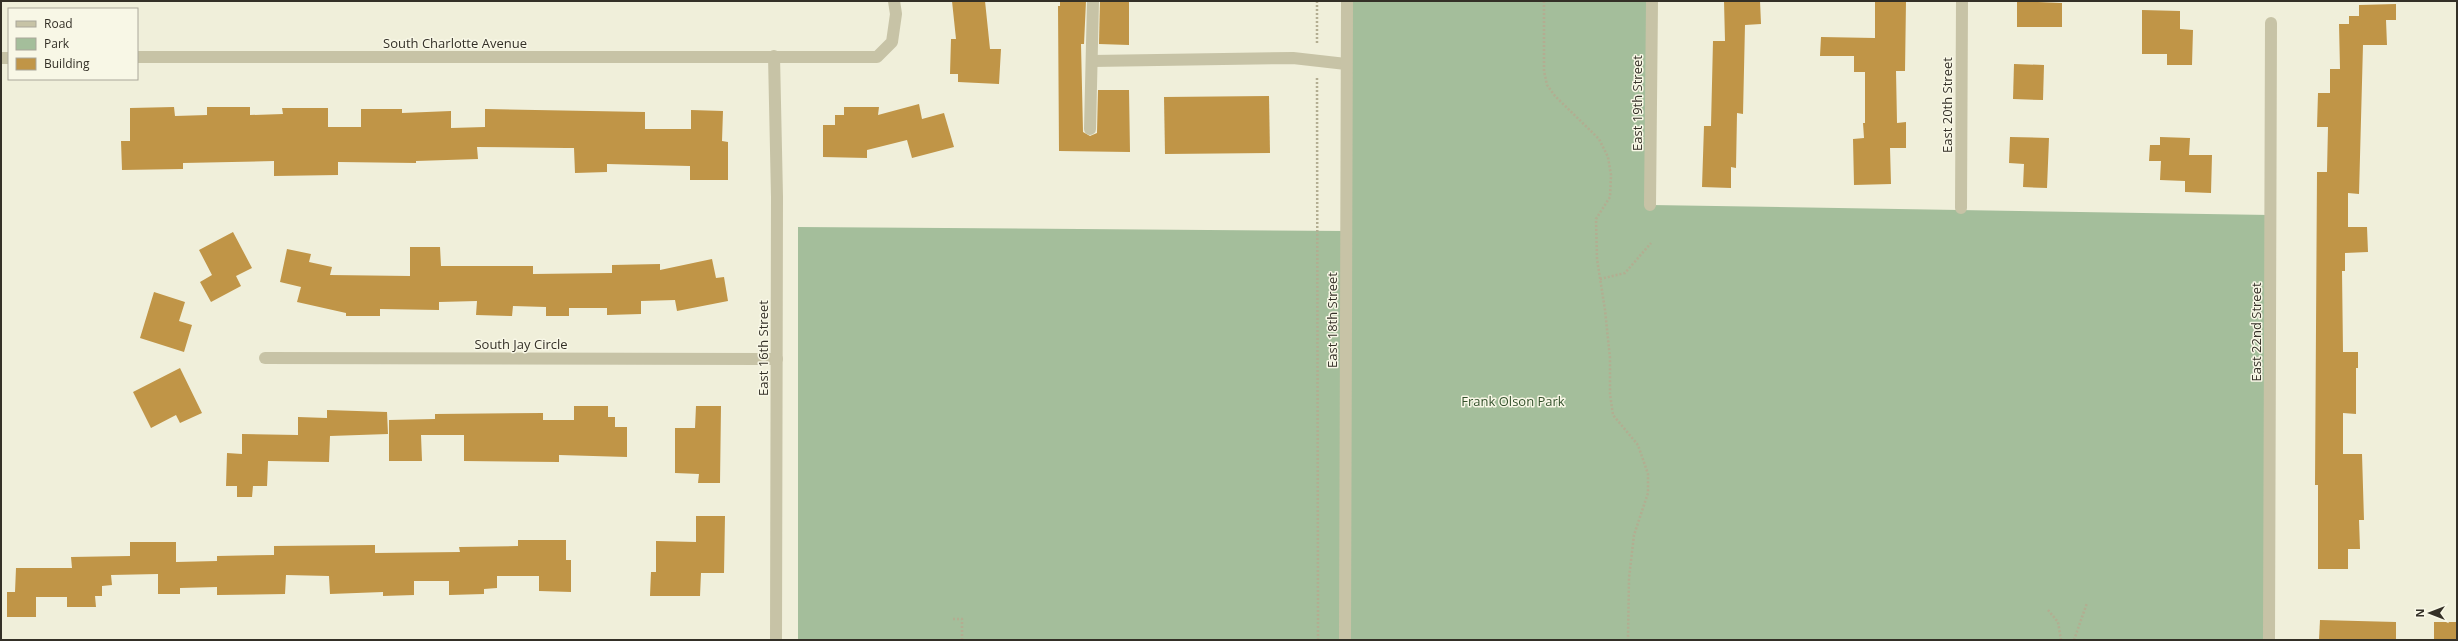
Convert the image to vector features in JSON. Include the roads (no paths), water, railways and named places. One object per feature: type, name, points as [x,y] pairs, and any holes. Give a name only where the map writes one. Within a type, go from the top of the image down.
[{"type":"street","name":"South Charlotte Avenue","points":[[138,57],[774,56],[877,58],[892,42],[896,14],[894,1]]},
{"type":"street","points":[[1090,128],[1093,1]]},
{"type":"street","name":"East 18th Street","points":[[1345,640],[1346,1]]},
{"type":"street","name":"East 19th Street","points":[[1650,205],[1652,1]]},
{"type":"street","name":"East 20th Street","points":[[1961,208],[1962,1]]},
{"type":"street","name":"East 22nd Street","points":[[2269,640],[2270,23]]},
{"type":"street","name":"East 16th Street","points":[[774,56],[777,197],[776,640]]},
{"type":"street","points":[[1092,61],[1293,58],[1346,64]]},
{"type":"street","name":"South Jay Circle","points":[[265,358],[777,359]]},
{"type":"park label","name":"Frank Olson Park","points":[[1513,401]]}]
